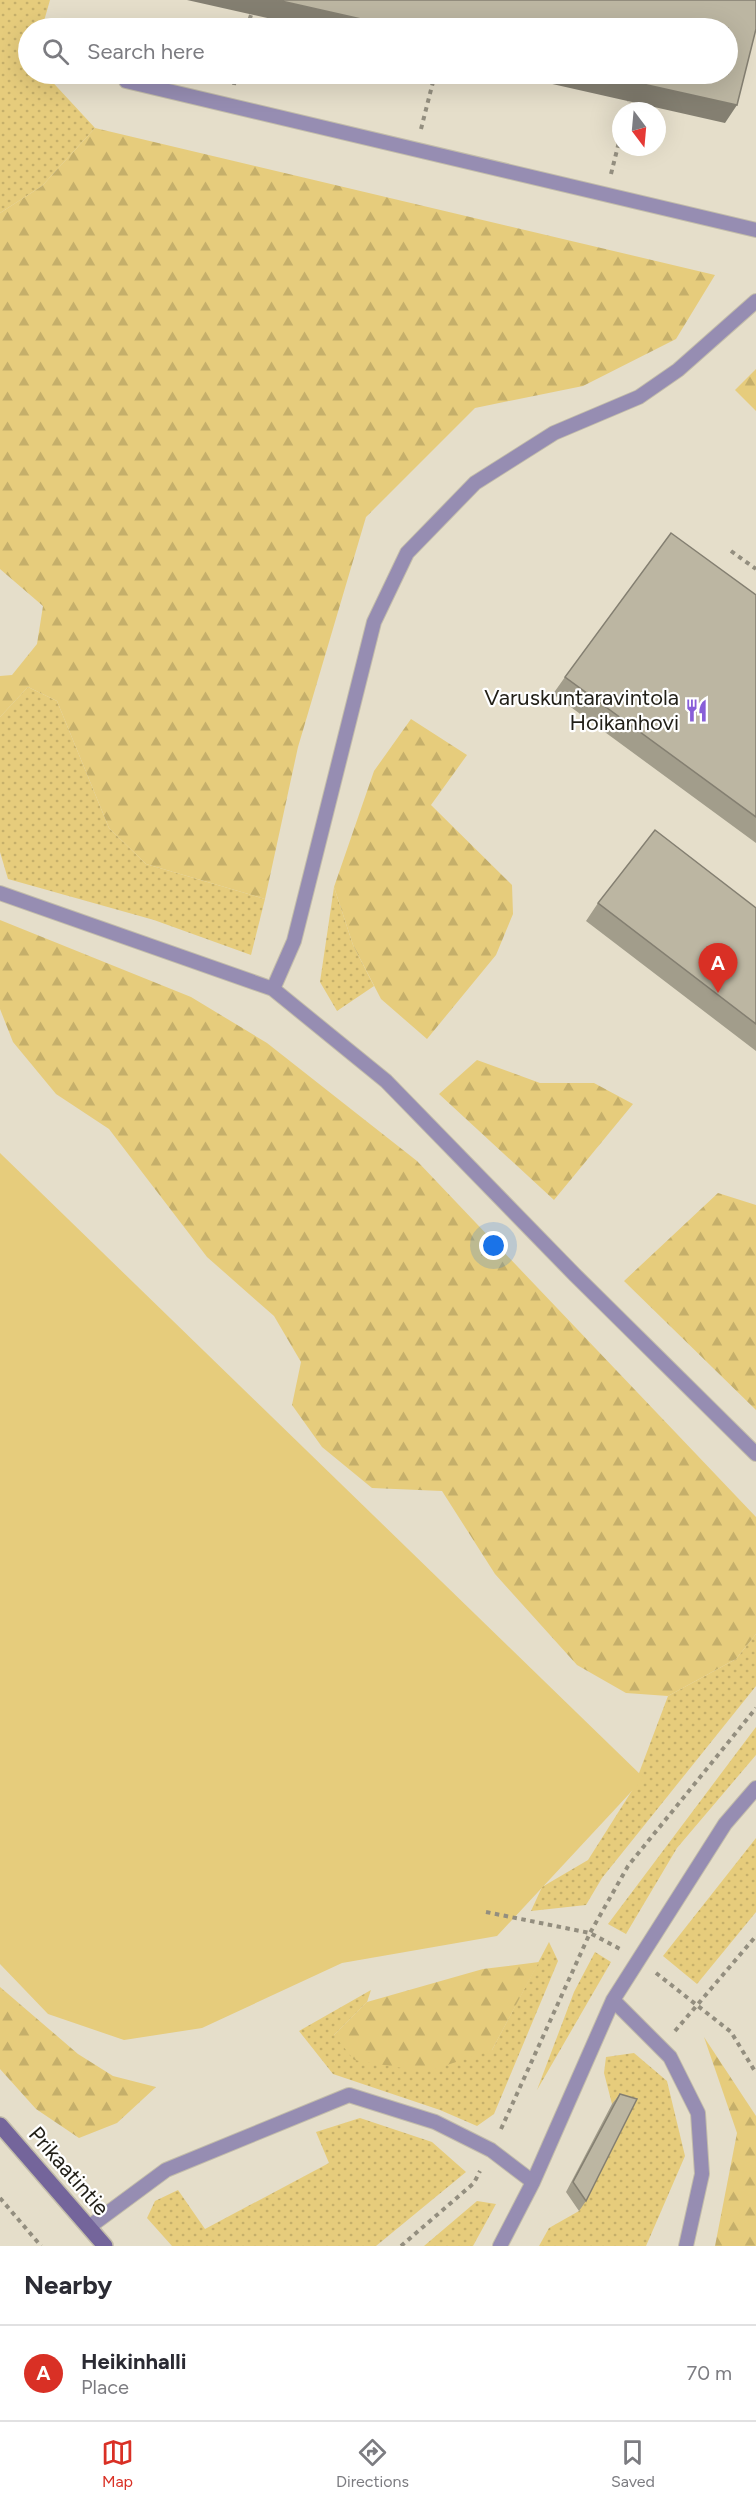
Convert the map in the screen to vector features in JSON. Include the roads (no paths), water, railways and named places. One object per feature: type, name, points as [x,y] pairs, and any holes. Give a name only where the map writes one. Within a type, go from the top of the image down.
[{"type":"street","name":"Prikaatintie","points":[[0,2125],[105,2246]]},
{"type":"lane","points":[[139,84],[756,230]]},
{"type":"lane","points":[[273,989],[294,941],[374,622],[407,553],[475,483],[554,433],[639,397],[678,369],[756,302]]},
{"type":"lane","points":[[0,893],[273,989],[386,1081],[574,1274],[756,1454]]},
{"type":"lane","points":[[500,2246],[533,2182],[613,2000],[725,1824],[756,1788]]},
{"type":"lane","points":[[613,2000],[670,2057],[698,2113],[702,2174],[686,2246]]},
{"type":"lane","points":[[89,2227],[166,2170],[349,2095],[435,2122],[491,2150],[533,2182]]},
{"type":"place","name":"Varuskuntaravintola Hoikanhovi","points":[[697,710]]},
{"type":"place","name":"Heikinhalli","points":[[718,993]]}]
